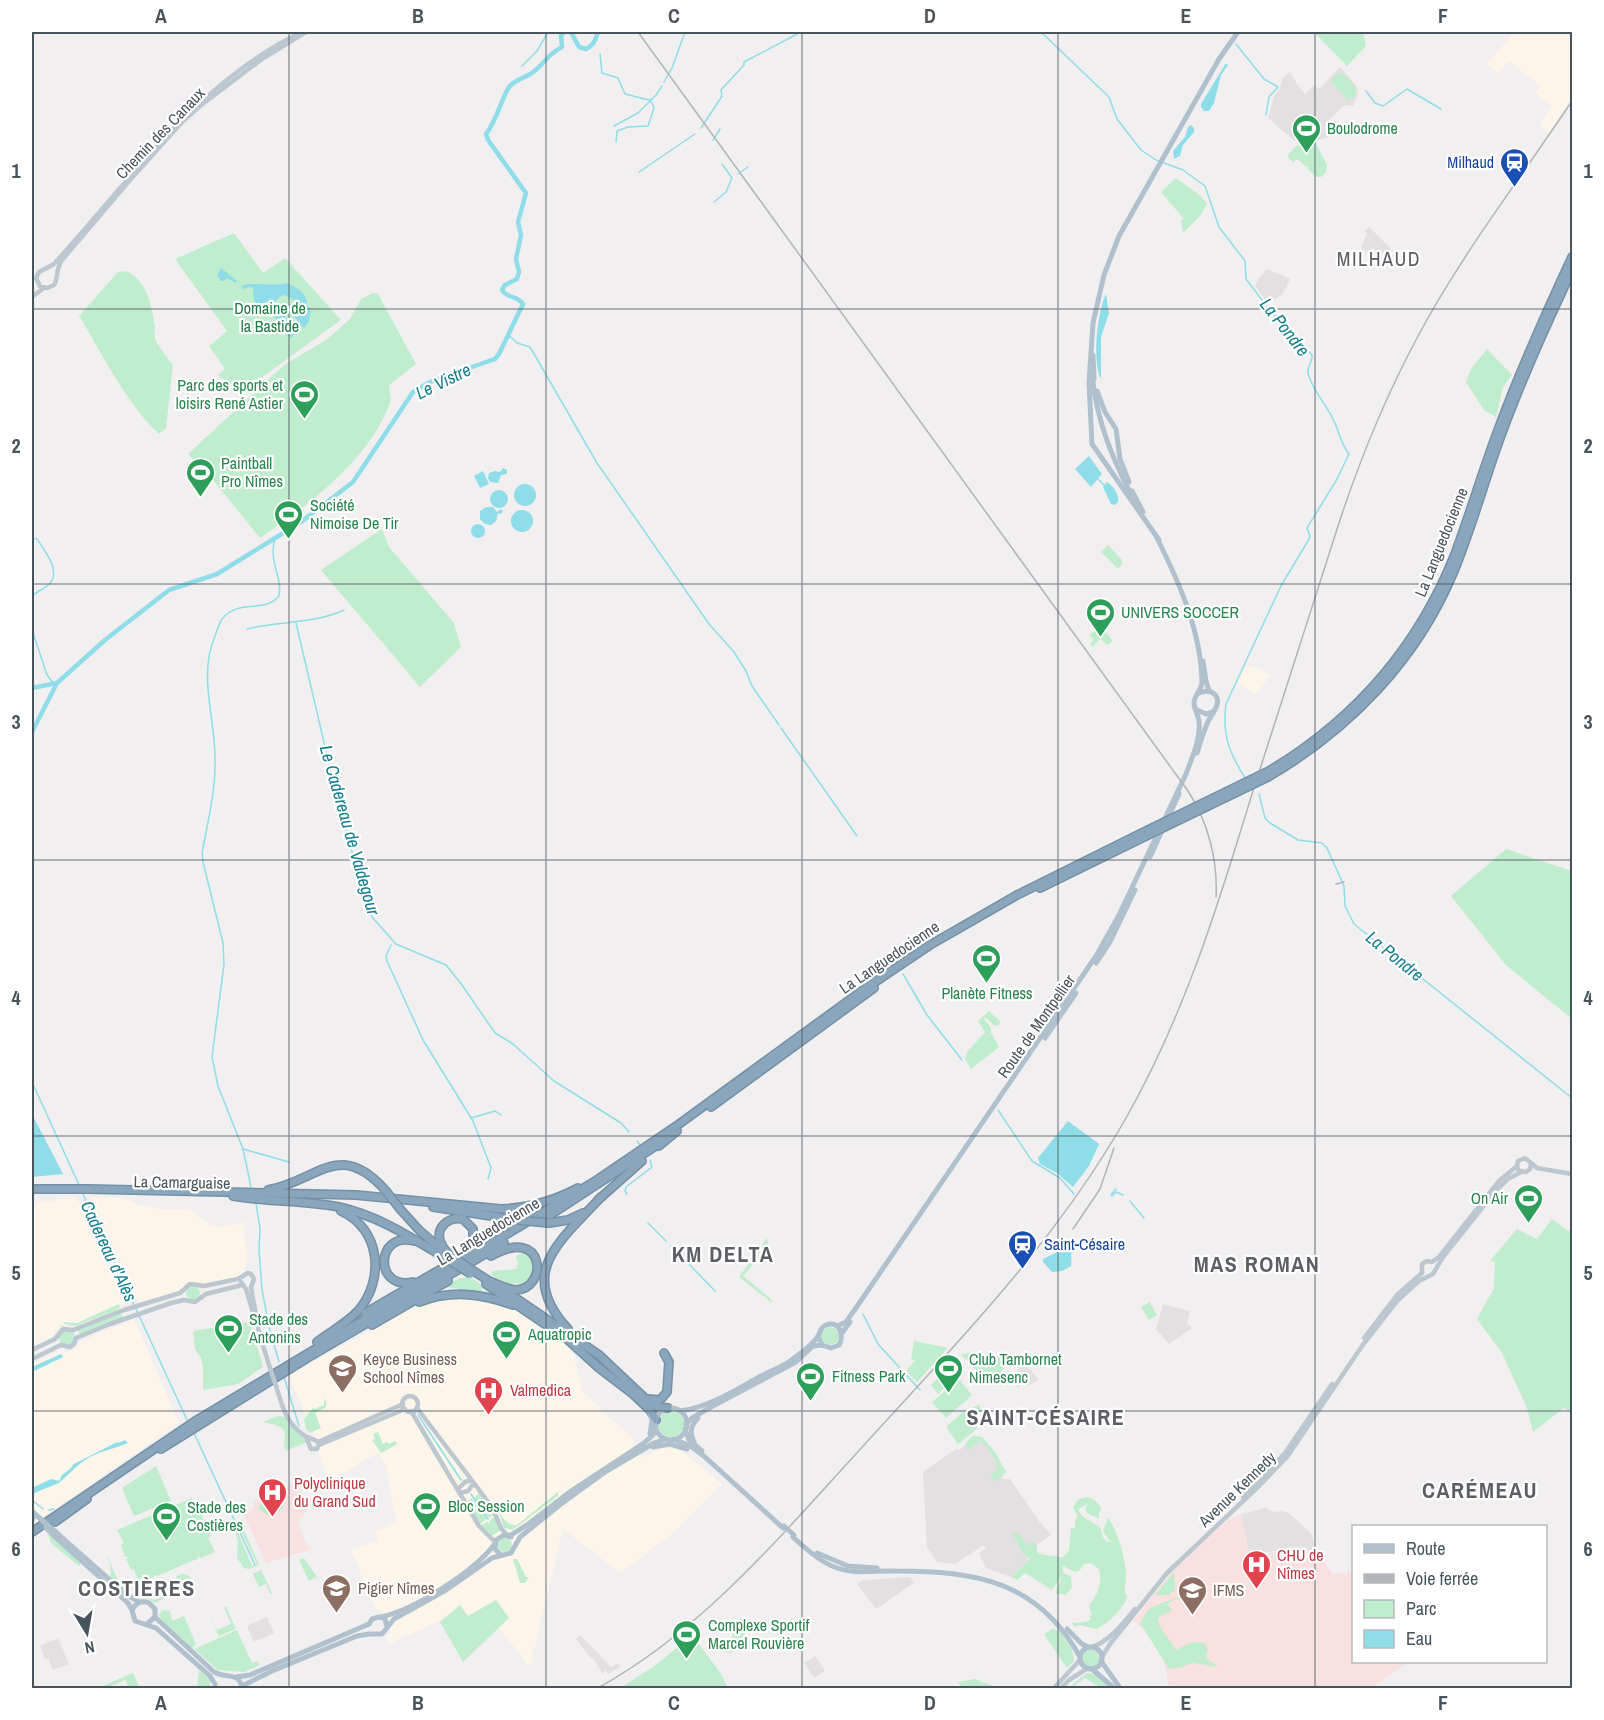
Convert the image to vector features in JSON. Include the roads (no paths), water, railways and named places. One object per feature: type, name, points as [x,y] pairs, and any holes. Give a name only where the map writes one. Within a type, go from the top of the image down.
[{"type":"highway","name":"La Languedocienne","points":[[1269,774],[1312,743],[1351,710],[1391,667],[1425,617],[1455,553],[1511,394],[1572,257]]},
{"type":"highway","name":"La Languedocienne","points":[[32,1532],[140,1457],[262,1379],[540,1216],[615,1169],[837,1008],[930,945],[1017,895],[1269,774],[1315,747],[1367,702],[1401,662],[1430,619],[1454,571],[1524,376],[1572,270]]},
{"type":"highway","name":"La Languedocienne","points":[[32,1538],[158,1451],[315,1353],[557,1211],[631,1164],[860,998],[932,949],[1021,898],[1147,833]]},
{"type":"highway","points":[[579,1341],[558,1318],[549,1304],[545,1288],[545,1271],[549,1258],[558,1243],[601,1197],[677,1131]]},
{"type":"highway","points":[[136,1190],[268,1190],[320,1169],[341,1165],[351,1166],[365,1172],[386,1191],[427,1237],[473,1273],[567,1339],[593,1364],[646,1407],[656,1423]]},
{"type":"highway","points":[[136,1190],[368,1196],[509,1209],[536,1205],[558,1198],[602,1173],[615,1169]]},
{"type":"highway","name":"La Camarguaise","points":[[32,1191],[136,1190]]},
{"type":"highway","name":"La Camarguaise","points":[[89,1191],[414,1204],[549,1223],[573,1218],[601,1197]]},
{"type":"highway","points":[[232,1196],[319,1204],[347,1209],[375,1218],[430,1249]]},
{"type":"highway","points":[[262,1379],[351,1318],[360,1308],[372,1287],[376,1263],[371,1241],[359,1223],[345,1213],[319,1204]]},
{"type":"highway","points":[[423,1278],[407,1283],[393,1280],[385,1269],[384,1257],[391,1246],[402,1240],[410,1240],[453,1257],[540,1216]]},
{"type":"highway","points":[[317,1342],[471,1246],[474,1233],[469,1222],[459,1218],[447,1220],[440,1230],[439,1237],[442,1246],[453,1257]]},
{"type":"highway","points":[[386,1317],[507,1247],[522,1247],[531,1252],[537,1272],[534,1280],[528,1286],[514,1290],[473,1273]]},
{"type":"highway","points":[[492,1282],[613,1366],[654,1406],[668,1408]]},
{"type":"highway","points":[[315,1353],[429,1298],[454,1294],[485,1296],[525,1310]]},
{"type":"highway","points":[[645,1398],[659,1400],[667,1392],[669,1362],[664,1353]]},
{"type":"main road","name":"Chemin des Canaux","points":[[45,269],[54,264],[195,106],[239,71],[304,32]]},
{"type":"main road","name":"Chemin des Canaux","points":[[56,275],[62,260],[91,224],[182,122],[223,86],[304,32]]},
{"type":"main road","points":[[1155,535],[1092,444],[1089,376],[1093,326],[1104,275],[1119,236],[1219,58],[1238,32]]},
{"type":"main road","points":[[45,269],[51,270],[56,275],[54,285],[32,295],[37,275],[45,269]]},
{"type":"main road","points":[[37,282],[44,288]]},
{"type":"main road","points":[[1093,326],[1093,366],[1097,391],[1104,412],[1116,429],[1123,471],[1176,576],[1186,603],[1204,679],[1209,691],[1218,700],[1213,712],[1203,714],[1197,710],[1195,699],[1204,679]]},
{"type":"main road","points":[[1093,326],[1092,376],[1104,434],[1117,467],[1155,535]]},
{"type":"main road","points":[[1199,693],[1209,691]]},
{"type":"main road","name":"Route de Montpellier","points":[[837,1326],[846,1322],[871,1287],[1106,941],[1192,758],[1199,727],[1197,710]]},
{"type":"main road","name":"Route de Montpellier","points":[[842,1333],[1105,951],[1184,785],[1213,712]]},
{"type":"main road","points":[[1547,1170],[1521,1172],[1502,1183],[1433,1274],[1424,1274],[1420,1267],[1423,1263],[1432,1262],[1439,1257],[1499,1181],[1517,1166],[1518,1161],[1523,1158],[1529,1160],[1537,1168],[1572,1174]]},
{"type":"main road","points":[[1529,1171],[1531,1164]]},
{"type":"main road","points":[[1517,1166],[1521,1172]]},
{"type":"main road","points":[[1432,1262],[1436,1268]]},
{"type":"main road","points":[[32,1350],[57,1337],[63,1329],[73,1330],[130,1308],[180,1293],[191,1284],[199,1286],[236,1279],[246,1274],[251,1274],[254,1280],[252,1285],[260,1333]]},
{"type":"main road","name":"Avenue Kennedy","points":[[1102,1659],[1110,1644],[1167,1573],[1287,1457],[1362,1346],[1397,1300],[1424,1274]]},
{"type":"main road","name":"Avenue Kennedy","points":[[1090,1647],[1096,1646],[1119,1628],[1166,1571],[1268,1472],[1285,1453],[1376,1320],[1397,1295],[1424,1274]]},
{"type":"main road","points":[[241,1276],[286,1416],[305,1436],[315,1442],[404,1407]]},
{"type":"main road","points":[[32,1359],[61,1345],[70,1347],[76,1338],[134,1315],[187,1300],[195,1302],[206,1294],[252,1285]]},
{"type":"main road","points":[[199,1286],[202,1292],[201,1298]]},
{"type":"main road","points":[[184,1289],[184,1296],[187,1300]]},
{"type":"main road","points":[[132,1610],[139,1602],[145,1601],[152,1604],[155,1617],[162,1625],[214,1672],[236,1677],[250,1675],[369,1624],[375,1617],[398,1612],[445,1586],[479,1562],[500,1536],[508,1535],[527,1525],[571,1491],[646,1441],[653,1435],[661,1412],[668,1408],[680,1411],[697,1407],[795,1358],[818,1336],[820,1329],[824,1326],[832,1324],[837,1326],[842,1333],[842,1340],[835,1347],[813,1346],[796,1362],[692,1418],[679,1437],[674,1439]]},
{"type":"main road","points":[[73,1330],[76,1338]]},
{"type":"main road","points":[[818,1336],[822,1346]]},
{"type":"main road","points":[[57,1337],[61,1345]]},
{"type":"main road","points":[[404,1407],[405,1398],[412,1396],[417,1400],[417,1408],[496,1513],[501,1528],[515,1544]]},
{"type":"main road","points":[[404,1407],[411,1411],[479,1526],[495,1544],[496,1551],[501,1555]]},
{"type":"main road","points":[[646,1407],[652,1421],[651,1431],[646,1441]]},
{"type":"main road","points":[[696,1446],[691,1434],[692,1425],[711,1407]]},
{"type":"main road","points":[[411,1411],[417,1408]]},
{"type":"main road","points":[[680,1411],[684,1415],[687,1436],[696,1446],[793,1536],[825,1562],[847,1571],[947,1572],[966,1574],[999,1584],[1027,1598],[1056,1621],[1067,1633],[1084,1666],[1090,1668],[1114,1689]]},
{"type":"main road","points":[[656,1423],[659,1434],[666,1439]]},
{"type":"main road","points":[[236,1677],[242,1687],[253,1679],[339,1643],[363,1634],[382,1634],[394,1619],[430,1600],[492,1558],[511,1553],[520,1537],[542,1519],[605,1472],[654,1443],[674,1439],[692,1447],[725,1474]]},
{"type":"main road","points":[[605,1472],[659,1444],[676,1444],[705,1457]]},
{"type":"main road","points":[[459,1491],[465,1482],[472,1482]]},
{"type":"main road","points":[[459,1491],[468,1491],[472,1482]]},
{"type":"main road","points":[[33,1515],[127,1595],[139,1602]]},
{"type":"main road","points":[[55,1534],[128,1603],[135,1621],[147,1624],[161,1632],[212,1678],[215,1687]]},
{"type":"main road","points":[[793,1536],[822,1556],[850,1566],[950,1570],[977,1574],[1005,1582],[1050,1611],[1077,1640],[1100,1651],[1102,1659],[1120,1689]]},
{"type":"main road","points":[[147,1624],[155,1617]]},
{"type":"main road","points":[[381,1617],[385,1619],[387,1626]]},
{"type":"main road","points":[[369,1624],[374,1634]]},
{"type":"main road","points":[[1054,1689],[1080,1658],[1082,1650],[1090,1647]]},
{"type":"main road","points":[[1061,1689],[1069,1680],[1096,1667],[1102,1659]]},
{"type":"main road","points":[[215,1687],[219,1678],[224,1675]]},
{"type":"water","points":[[1226,63],[1228,65],[1221,75],[1214,103],[1209,111],[1204,111],[1201,104]]},
{"type":"water","points":[[1191,125],[1194,132],[1183,145],[1180,156],[1174,159],[1173,151],[1185,137]]},
{"type":"water","points":[[221,268],[237,281],[236,283],[227,278],[221,281],[217,275]]},
{"type":"water","points":[[287,283],[303,294],[307,300],[306,305],[310,308],[309,321],[304,328],[288,310],[286,319],[295,331],[292,338],[285,334],[273,314],[274,311],[279,310],[281,313],[295,303],[293,299],[284,295],[276,301],[258,304],[254,301],[253,288],[242,289],[241,286]]},
{"type":"water","points":[[1106,294],[1109,313],[1101,337],[1101,379],[1096,349],[1100,312]]},
{"type":"water","points":[[1089,456],[1102,474],[1091,487],[1075,469]]},
{"type":"water","points":[[503,468],[507,470],[507,474],[501,475],[498,483],[490,482],[489,473],[500,472]]},
{"type":"water","points":[[483,471],[489,484],[480,488],[474,476]]},
{"type":"water","points":[[1107,482],[1118,497],[1115,505],[1111,504],[1103,487]]},
{"type":"water","points":[[525,484],[533,487],[536,495],[533,503],[525,506],[517,503],[514,495],[517,487]]},
{"type":"water","points":[[499,490],[505,493],[508,499],[505,505],[499,508],[493,505],[490,499],[493,493]]},
{"type":"water","points":[[486,507],[493,507],[497,512],[500,509],[503,511],[501,514],[498,513],[496,521],[491,525],[485,524],[480,519],[480,511]]},
{"type":"water","points":[[522,510],[530,513],[533,521],[530,529],[522,532],[514,529],[511,521],[514,513]]},
{"type":"water","points":[[478,524],[483,526],[485,531],[483,536],[478,538],[473,536],[471,531],[473,526]]},
{"type":"water","points":[[32,1114],[63,1174],[32,1177]]},
{"type":"water","points":[[1068,1121],[1099,1144],[1089,1166],[1073,1187],[1057,1173],[1040,1164],[1038,1158]]},
{"type":"water","points":[[1073,1244],[1071,1266],[1062,1271],[1052,1272],[1043,1259]]},
{"type":"water","points":[[61,1354],[63,1357],[32,1372],[32,1367]]},
{"type":"water","points":[[125,1440],[128,1443],[85,1460],[59,1483],[35,1493],[32,1492],[32,1488],[51,1479],[59,1481],[74,1464]]},
{"type":"waterway","points":[[522,66],[537,51],[548,32]]},
{"type":"waterway","name":"Le Vistre","points":[[32,688],[57,683],[105,640],[169,590],[217,574],[301,522],[353,482],[413,392],[432,381],[495,359],[523,304],[506,295],[502,290],[505,285],[517,279],[519,272],[516,259],[521,235],[518,222],[526,193],[486,134],[509,87],[533,72],[562,47],[561,35],[565,32]]},
{"type":"waterway","name":"Le Vistre","points":[[571,32],[579,47],[586,49],[593,44],[598,32]]},
{"type":"waterway","points":[[664,82],[672,68],[685,32]]},
{"type":"waterway","points":[[701,128],[722,96],[721,90],[744,65],[744,62],[801,32]]},
{"type":"waterway","name":"La Pondre","points":[[1041,32],[1109,97],[1117,119],[1141,150],[1156,160],[1183,170],[1205,186],[1219,227],[1245,261],[1246,279],[1269,309],[1312,355],[1308,371],[1310,379],[1333,419],[1349,454],[1336,481],[1307,528],[1309,539],[1281,586],[1226,704],[1225,725],[1228,743],[1245,778]]},
{"type":"waterway","points":[[1236,44],[1264,79],[1278,87],[1269,97],[1266,115]]},
{"type":"waterway","points":[[600,54],[602,73],[618,78],[625,94],[649,100]]},
{"type":"waterway","points":[[614,126],[638,113],[662,86]]},
{"type":"waterway","points":[[1366,91],[1375,103],[1383,106],[1407,89],[1441,109]]},
{"type":"waterway","points":[[616,142],[617,131],[628,127],[648,126],[654,108],[650,99]]},
{"type":"waterway","points":[[713,140],[720,129]]},
{"type":"waterway","points":[[639,172],[695,134]]},
{"type":"waterway","points":[[714,202],[726,192],[732,178],[722,164]]},
{"type":"waterway","points":[[738,174],[748,167]]},
{"type":"waterway","points":[[507,337],[530,347],[597,463],[709,624],[734,652],[752,686],[779,725]]},
{"type":"waterway","points":[[1098,479],[1104,485]]},
{"type":"waterway","points":[[32,538],[37,539],[54,571],[51,582],[32,596]]},
{"type":"waterway","points":[[251,1187],[243,1149],[218,1086],[212,1057],[224,964],[223,943],[202,853],[215,770],[208,666],[210,651],[222,619],[236,609],[266,604],[279,596],[279,582],[273,555],[275,538]]},
{"type":"waterway","name":"Le Cadereau de Valdegour","points":[[247,629],[321,618],[344,610]]},
{"type":"waterway","name":"Le Cadereau de Valdegour","points":[[296,623],[335,789],[364,896],[372,917],[396,944],[446,965],[495,1033],[513,1044],[554,1081],[621,1123],[629,1132]]},
{"type":"waterway","points":[[32,630],[47,675],[54,684]]},
{"type":"waterway","points":[[32,732],[57,683]]},
{"type":"waterway","points":[[781,728],[857,836]]},
{"type":"waterway","name":"La Pondre","points":[[1259,794],[1265,818],[1270,823],[1298,840],[1322,843],[1327,848],[1344,886],[1345,906],[1354,924],[1572,1098]]},
{"type":"waterway","points":[[391,945],[386,956],[387,961],[423,1040],[473,1121],[491,1168],[488,1179]]},
{"type":"waterway","points":[[893,958],[895,963]]},
{"type":"waterway","points":[[903,974],[927,1015],[962,1060]]},
{"type":"waterway","name":"Cadereau d'Alès","points":[[32,1082],[80,1187]]},
{"type":"waterway","points":[[998,1110],[1032,1161],[1060,1178],[1074,1194]]},
{"type":"waterway","points":[[471,1118],[495,1111],[501,1115]]},
{"type":"waterway","points":[[637,1141],[640,1145]]},
{"type":"waterway","points":[[243,1149],[289,1162]]},
{"type":"waterway","name":"Le Cadereau de Valdegour","points":[[627,1194],[626,1187],[652,1167],[650,1160]]},
{"type":"waterway","points":[[1111,1195],[1116,1189]]},
{"type":"waterway","name":"Cadereau d'Alès","points":[[82,1192],[134,1305]]},
{"type":"waterway","points":[[1112,1196],[1116,1192],[1123,1195]]},
{"type":"waterway","points":[[1130,1201],[1144,1218]]},
{"type":"waterway","points":[[256,1203],[260,1229],[262,1290],[279,1362]]},
{"type":"waterway","points":[[648,1223],[666,1241]]},
{"type":"waterway","points":[[671,1246],[682,1257]]},
{"type":"waterway","points":[[687,1262],[715,1291]]},
{"type":"waterway","name":"Cadereau d'Alès","points":[[136,1309],[187,1420]]},
{"type":"waterway","points":[[863,1314],[878,1344],[920,1390]]},
{"type":"waterway","points":[[284,1377],[299,1426]]},
{"type":"waterway","points":[[418,1415],[461,1480]]},
{"type":"waterway","name":"Cadereau d'Alès","points":[[194,1433],[255,1565]]},
{"type":"waterway","points":[[471,1494],[488,1519]]},
{"type":"waterway","points":[[32,1500],[43,1509]]},
{"type":"waterway","points":[[49,1510],[54,1509]]},
{"type":"railway","points":[[638,32],[1188,791],[1201,815],[1210,842],[1215,869],[1216,897]]},
{"type":"railway","points":[[598,1688],[670,1640],[704,1612],[796,1520],[1000,1294],[1067,1209],[1098,1165],[1147,1079],[1198,960],[1339,523],[1364,452],[1384,406],[1417,338],[1452,277],[1572,101]]},
{"type":"railway","points":[[1336,884],[1344,882]]},
{"type":"railway","points":[[1073,1229],[1100,1189],[1114,1148]]},
{"type":"place","name":"Boulodrome","points":[[1306,154]]},
{"type":"place","name":"Milhaud","points":[[1515,188]]},
{"type":"place","name":"Parc des sports et loisirs René Astier","points":[[304,420]]},
{"type":"place","name":"Paintball Pro Nîmes","points":[[200,498]]},
{"type":"place","name":"Société Nimoise De Tir","points":[[289,540]]},
{"type":"place","name":"UNIVERS SOCCER","points":[[1100,638]]},
{"type":"place","name":"Planète Fitness","points":[[987,984]]},
{"type":"place","name":"On Air","points":[[1529,1224]]},
{"type":"place","name":"Saint-Césaire","points":[[1023,1270]]},
{"type":"place","name":"Stade des Antonins","points":[[228,1354]]},
{"type":"place","name":"Aquatropic","points":[[507,1360]]},
{"type":"place","name":"Keyce Business School Nîmes","points":[[342,1394]]},
{"type":"place","name":"Club Tambornet Nimesenc","points":[[948,1394]]},
{"type":"place","name":"Fitness Park","points":[[811,1402]]},
{"type":"place","name":"Valmedica","points":[[489,1416]]},
{"type":"place","name":"Polyclinique du Grand Sud","points":[[273,1518]]},
{"type":"place","name":"Bloc Session","points":[[427,1532]]},
{"type":"place","name":"Stade des Costières","points":[[166,1542]]},
{"type":"place","name":"CHU de Nîmes","points":[[1256,1590]]},
{"type":"place","name":"Pigier Nîmes","points":[[337,1614]]},
{"type":"place","name":"IFMS","points":[[1192,1616]]},
{"type":"place","name":"Complexe Sportif Marcel Rouvière","points":[[687,1660]]},
{"type":"district","name":"MILHAUD","points":[[1379,258]]},
{"type":"district","name":"KM DELTA","points":[[723,1254]]},
{"type":"district","name":"MAS ROMAN","points":[[1257,1264]]},
{"type":"district","name":"SAINT-CÉSAIRE","points":[[1046,1417]]},
{"type":"district","name":"CARÉMEAU","points":[[1480,1490]]},
{"type":"district","name":"COSTIÈRES","points":[[137,1588]]},
{"type":"park label","name":"Domaine de la Bastide","points":[[270,317]]}]
